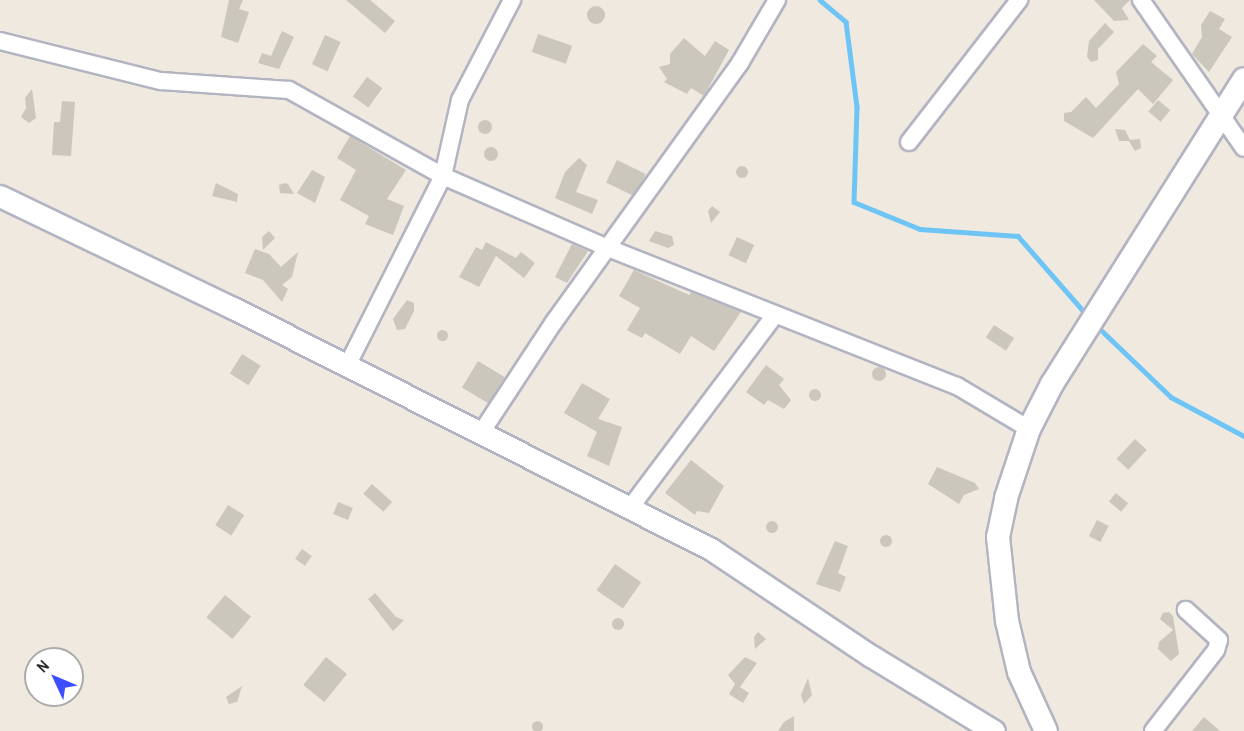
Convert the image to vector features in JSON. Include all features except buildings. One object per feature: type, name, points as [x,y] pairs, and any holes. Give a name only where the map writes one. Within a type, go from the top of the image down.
[{"type":"main road","points":[[1046,731],[1019,672],[999,578],[998,537],[1005,498],[1029,429],[1057,375],[1244,79]]},
{"type":"street","points":[[347,366],[443,176],[460,100],[512,0]]},
{"type":"street","points":[[481,434],[608,248],[740,63],[777,0]]},
{"type":"street","points":[[909,142],[1019,0]]},
{"type":"street","points":[[1141,0],[1220,118],[1244,148]]},
{"type":"street","points":[[0,41],[161,81],[289,90],[443,176],[608,248],[957,386],[1029,429]]},
{"type":"street","points":[[0,196],[347,366],[711,549],[871,656],[994,731]]},
{"type":"street","points":[[630,508],[775,315]]},
{"type":"street","points":[[1153,731],[1216,650],[1218,640],[1186,610]]},
{"type":"waterway","points":[[820,0],[846,22],[857,107],[854,202],[920,229],[1018,236],[1087,315]]},
{"type":"waterway","points":[[1096,325],[1171,397],[1244,436]]}]
